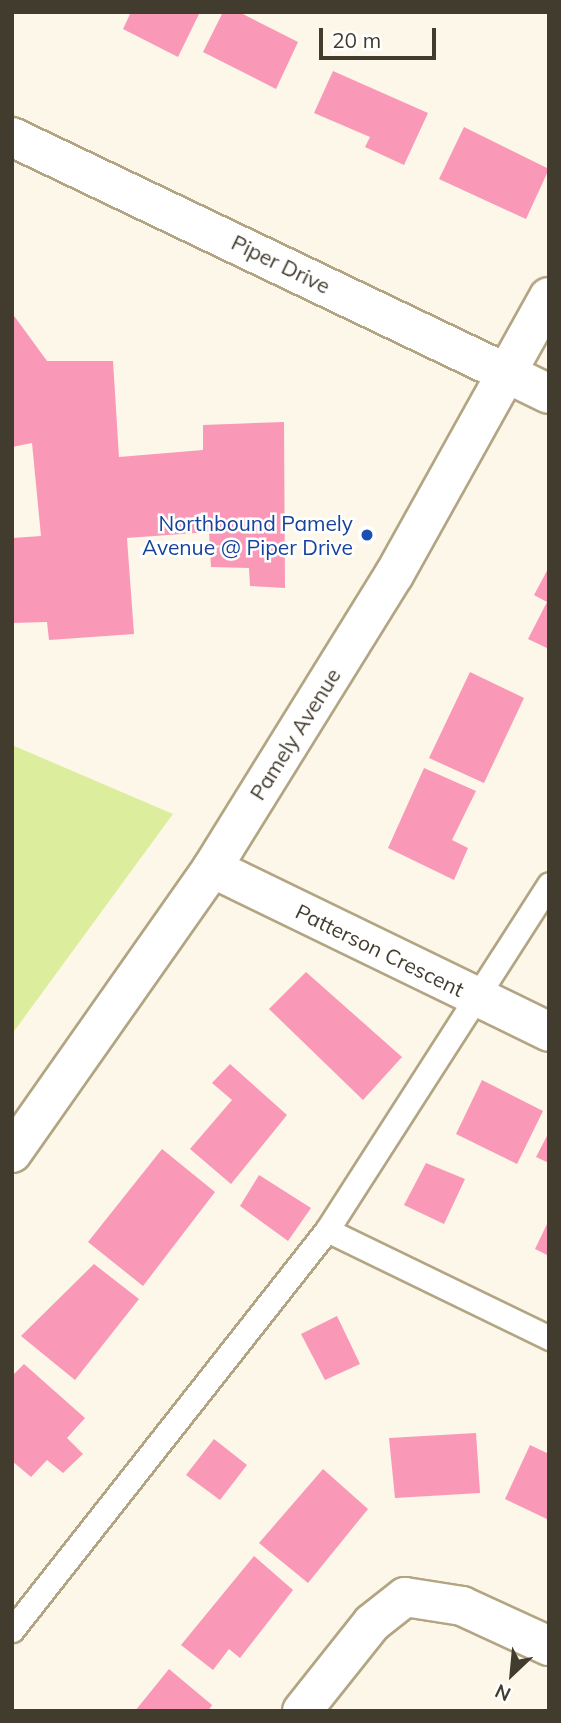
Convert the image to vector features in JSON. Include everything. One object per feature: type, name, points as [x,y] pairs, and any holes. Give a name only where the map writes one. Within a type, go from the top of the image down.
[{"type":"street","name":"Piper Drive","points":[[12,136],[549,394]]},
{"type":"street","name":"Pamely Avenue","points":[[12,1153],[212,868],[510,375],[549,297]]},
{"type":"street","name":"Patterson Crescent","points":[[212,868],[549,1032]]},
{"type":"street","points":[[302,1711],[372,1623],[405,1597],[462,1606],[549,1646]]},
{"type":"lane","points":[[12,1630],[327,1230],[480,999],[549,884]]},
{"type":"lane","points":[[327,1230],[549,1338]]},
{"type":"green space","points":[[12,745],[173,814],[12,1034]]},
{"type":"building","points":[[131,12],[200,12],[178,57],[123,29]]},
{"type":"building","points":[[223,12],[239,12],[298,42],[276,89],[203,52]]},
{"type":"building","points":[[333,71],[428,113],[404,165],[365,147],[370,137],[314,113]]},
{"type":"building","points":[[464,127],[549,169],[526,219],[439,179]]},
{"type":"building","points":[[12,313],[47,361],[113,361],[119,457],[203,450],[203,425],[284,422],[285,588],[250,586],[249,568],[211,567],[209,532],[127,538],[134,634],[49,640],[47,622],[12,623],[12,538],[41,536],[32,443],[12,447]]},
{"type":"building","points":[[549,567],[549,649],[528,639],[547,602],[534,595]]},
{"type":"building","points":[[470,672],[524,698],[484,783],[429,758]]},
{"type":"building","points":[[424,768],[476,791],[452,840],[468,848],[454,880],[388,848]]},
{"type":"building","points":[[306,972],[402,1057],[363,1100],[269,1009]]},
{"type":"building","points":[[230,1064],[287,1115],[231,1184],[190,1149],[232,1100],[212,1083]]},
{"type":"building","points":[[482,1080],[543,1111],[517,1164],[456,1134]]},
{"type":"building","points":[[549,1132],[549,1163],[536,1157]]},
{"type":"building","points":[[162,1149],[215,1192],[143,1286],[88,1242]]},
{"type":"building","points":[[426,1163],[465,1179],[444,1224],[404,1205]]},
{"type":"building","points":[[259,1175],[311,1208],[288,1241],[240,1206]]},
{"type":"building","points":[[549,1220],[549,1256],[535,1249]]},
{"type":"building","points":[[94,1264],[139,1299],[75,1380],[21,1336]]},
{"type":"building","points":[[337,1316],[360,1364],[325,1380],[301,1334]]},
{"type":"building","points":[[24,1364],[85,1418],[67,1438],[83,1454],[63,1473],[47,1460],[31,1477],[12,1461],[12,1376]]},
{"type":"building","points":[[476,1433],[480,1493],[395,1498],[389,1438]]},
{"type":"building","points":[[214,1439],[247,1465],[220,1500],[186,1475]]},
{"type":"building","points":[[530,1445],[549,1454],[549,1520],[505,1499]]},
{"type":"building","points":[[323,1469],[368,1509],[308,1583],[259,1543]]},
{"type":"building","points":[[254,1556],[293,1590],[240,1658],[229,1649],[213,1670],[181,1645]]},
{"type":"building","points":[[169,1669],[212,1705],[208,1711],[135,1711]]},
{"type":"place","name":"Northbound Pamely Avenue @ Piper Drive","points":[[367,535]]}]
